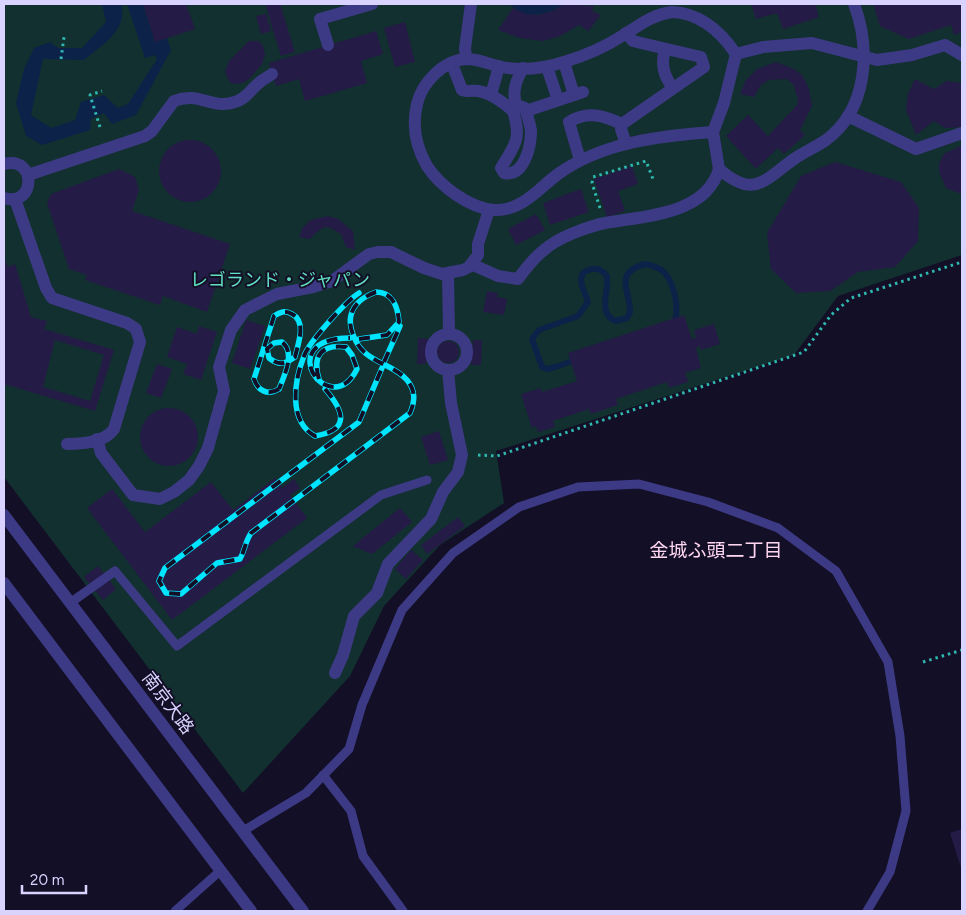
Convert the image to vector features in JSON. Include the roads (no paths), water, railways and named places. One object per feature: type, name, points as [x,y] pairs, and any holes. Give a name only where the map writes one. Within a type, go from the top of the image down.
[{"type":"street","points":[[328,45],[320,19],[372,4]]},
{"type":"street","points":[[466,59],[465,48],[471,4]]},
{"type":"street","points":[[719,168],[734,180],[750,185],[760,184],[827,139],[848,116],[863,74],[864,57],[864,42],[854,4]]},
{"type":"street","points":[[713,132],[626,144],[580,160],[516,206],[505,210],[489,210],[463,199],[443,185],[425,163],[417,141],[414,116],[422,88],[434,75],[452,64],[466,59],[499,66],[547,67],[600,47],[626,34],[647,18],[659,14],[682,12],[714,28],[736,54]]},
{"type":"street","points":[[626,34],[633,41],[701,57],[704,67],[622,124],[621,129],[626,144]]},
{"type":"street","points":[[736,54],[763,47],[812,43],[877,60],[912,55],[945,45],[962,55]]},
{"type":"street","points":[[665,48],[662,66],[666,78],[673,88]]},
{"type":"street","points":[[471,264],[498,276],[518,279],[537,254],[557,241],[605,223],[653,216],[693,202],[704,193],[719,168],[713,132],[724,103],[736,54]]},
{"type":"street","points":[[452,64],[462,90],[468,92],[477,91],[491,95],[518,109],[579,94],[564,62]]},
{"type":"street","points":[[491,95],[499,66]]},
{"type":"street","points":[[547,67],[558,100]]},
{"type":"street","points":[[518,109],[514,95],[515,83],[523,68]]},
{"type":"street","points":[[28,176],[145,136],[152,131],[174,101],[195,97],[220,105],[230,104],[245,97],[259,82],[272,74]]},
{"type":"street","points":[[580,160],[570,128],[571,120],[600,114],[622,124]]},
{"type":"street","points":[[848,116],[916,149],[962,133]]},
{"type":"street","points":[[4,164],[15,163],[25,170],[28,176],[28,188],[20,197],[9,199],[46,288],[52,298],[127,323],[133,326],[138,335],[140,349],[117,421],[111,433],[97,440],[79,444],[67,444]]},
{"type":"street","points":[[97,440],[101,453],[133,495],[160,499],[174,492],[189,480],[208,448],[224,391],[219,367],[231,330],[245,310],[277,294],[314,288],[332,281],[369,254],[378,252],[391,252],[424,268],[442,274],[463,270],[478,255],[478,244],[489,210]]},
{"type":"street","points":[[448,273],[449,334]]},
{"type":"street","points":[[449,334],[460,338],[467,349],[467,355],[462,366],[448,370],[435,364],[431,353],[434,342],[438,338],[449,334]]},
{"type":"street","points":[[335,673],[343,654],[354,616],[377,593],[388,564],[431,519],[443,492],[458,472],[462,454],[451,402],[448,370]]},
{"type":"street","name":"南京大路","points":[[4,515],[303,911]]},
{"type":"street","points":[[4,583],[251,911]]},
{"type":"lane","points":[[70,603],[115,571],[177,646],[381,495],[427,480]]},
{"type":"lane","points":[[243,831],[306,793],[349,749],[362,705],[402,610],[453,553],[519,507],[578,487],[639,484],[708,502],[778,528],[836,571],[888,662],[900,736],[906,811],[890,872],[868,911]]},
{"type":"lane","points":[[323,775],[352,811],[363,856],[403,911]]},
{"type":"lane","points":[[175,911],[220,871]]},
{"type":"water","points":[[102,4],[121,4],[121,21],[117,29],[105,43],[84,60],[43,59],[31,115],[51,128],[75,120],[81,102],[104,95],[118,108],[128,104],[157,59],[155,55],[145,58],[127,4],[143,4],[155,42],[167,38],[171,50],[136,115],[112,124],[104,113],[91,119],[90,130],[42,145],[26,136],[16,103],[24,69],[34,48],[50,42],[58,48],[82,48],[106,22]]},
{"type":"water","points":[[509,4],[564,4],[536,15],[522,12]]},
{"type":"waterway","points":[[645,264],[664,272],[674,291],[676,316],[670,328],[555,367],[547,369],[542,367],[532,339],[539,330],[578,316],[588,302],[582,284],[583,273],[596,269],[602,271],[607,276],[605,308],[610,318],[616,321],[627,318],[630,312],[626,278],[635,268],[645,264]]},
{"type":"railway","points":[[359,339],[387,335],[399,322],[396,306],[387,295],[376,292],[360,301],[352,311],[350,318],[351,326],[358,346],[364,352],[401,374],[410,384],[414,396],[410,413],[251,533],[240,559],[217,563],[181,594],[166,593],[159,581],[165,568],[359,422],[382,368]]},
{"type":"railway","points":[[325,389],[337,405],[341,419],[334,429],[315,436],[300,421],[297,411],[296,388],[300,366],[307,350],[328,322],[359,293]]},
{"type":"railway","points":[[279,389],[271,392],[264,391],[258,387],[254,379],[274,316],[285,312],[297,318],[300,334],[295,357],[288,361],[285,363],[279,363],[269,358],[267,349],[274,343],[282,342],[288,352],[289,358],[288,365],[279,389]]},
{"type":"railway","points":[[384,362],[400,326]]},
{"type":"railway","points":[[319,379],[317,371],[318,358],[321,353],[330,348],[346,347],[352,355],[357,369],[346,383],[333,387],[322,383],[313,374],[310,362],[314,350],[326,342],[350,338]]},
{"type":"district","name":"金城ふ頭二丁目","points":[[716,550]]},
{"type":"park label","name":"レゴランド・ジャパン","points":[[280,280]]}]
